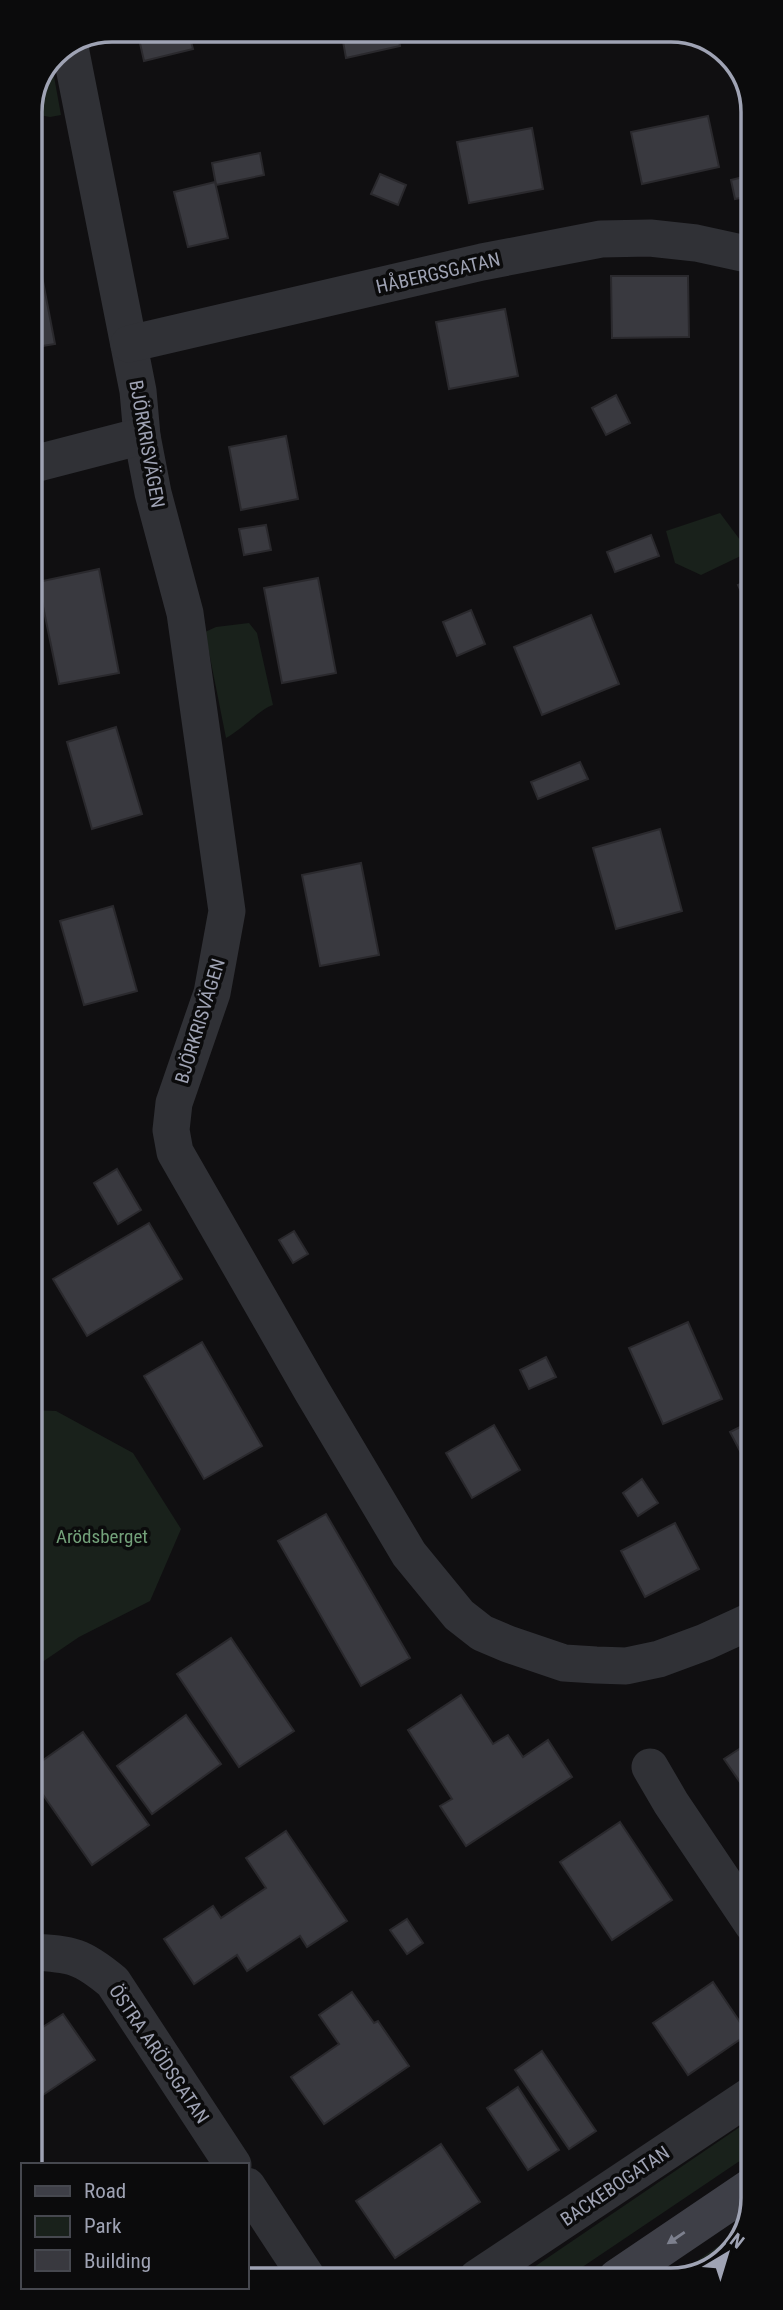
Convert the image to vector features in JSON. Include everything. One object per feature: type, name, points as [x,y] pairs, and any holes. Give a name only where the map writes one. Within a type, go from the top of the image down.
[{"type":"street","name":"BJÖRKRISVÄGEN","points":[[71,56],[138,391],[142,436],[153,494],[184,613],[228,911],[212,993],[174,1102],[171,1130],[175,1152],[408,1554],[459,1615],[482,1633],[508,1644],[564,1662],[596,1665],[626,1666],[659,1659],[741,1625]]},
{"type":"street","name":"HÅBERGSGATAN","points":[[129,344],[482,262],[601,239],[662,239],[741,253]]},
{"type":"street","points":[[42,462],[142,436]]},
{"type":"street","points":[[650,1767],[741,1907]]},
{"type":"street","name":"ÖSTRA ARÖDSGATAN","points":[[42,1953],[73,1956],[91,1964],[113,1982],[232,2163]]},
{"type":"street","name":"BACKEBOGATAN","points":[[492,2268],[741,2102]]},
{"type":"street","points":[[248,2188],[301,2268]]},
{"type":"street","points":[[632,2268],[741,2194]]},
{"type":"green space","points":[[54,74],[61,115],[42,116],[43,98]]},
{"type":"green space","points":[[720,513],[741,541],[741,556],[701,575],[675,563],[666,531]]},
{"type":"green space","points":[[249,623],[257,633],[273,705],[226,738],[205,632],[216,627]]},
{"type":"green space","name":"Arödsberget","points":[[42,1410],[56,1411],[133,1453],[181,1529],[150,1601],[79,1637],[42,1662]]},
{"type":"green space","points":[[741,2126],[741,2160],[581,2268],[533,2268]]},
{"type":"green space","points":[[728,2240],[710,2256],[690,2266]]},
{"type":"building","points":[[140,42],[191,42],[193,49],[144,61]]},
{"type":"building","points":[[343,42],[399,42],[400,46],[346,58]]},
{"type":"building","points":[[708,116],[719,167],[642,184],[631,132]]},
{"type":"building","points":[[532,128],[543,189],[469,203],[457,142]]},
{"type":"building","points":[[260,153],[264,175],[216,185],[212,163]]},
{"type":"building","points":[[380,174],[406,185],[398,205],[371,194]]},
{"type":"building","points":[[741,178],[741,198],[735,199],[731,180]]},
{"type":"building","points":[[215,182],[228,238],[188,247],[174,192]]},
{"type":"building","points":[[42,276],[55,344],[42,346]]},
{"type":"building","points":[[611,276],[688,276],[689,337],[612,338]]},
{"type":"building","points":[[505,309],[518,376],[449,389],[436,322]]},
{"type":"building","points":[[616,395],[630,423],[606,435],[592,408]]},
{"type":"building","points":[[286,436],[298,499],[241,510],[229,447]]},
{"type":"building","points":[[266,525],[271,550],[244,555],[239,529]]},
{"type":"building","points":[[651,535],[659,556],[615,572],[607,552]]},
{"type":"building","points":[[99,569],[119,673],[59,684],[42,601],[42,581]]},
{"type":"building","points":[[318,578],[336,673],[282,683],[264,588]]},
{"type":"building","points":[[471,610],[485,644],[457,656],[443,622]]},
{"type":"building","points":[[591,615],[619,684],[542,715],[514,647]]},
{"type":"building","points":[[116,727],[142,814],[92,829],[67,742]]},
{"type":"building","points":[[580,762],[588,779],[538,799],[531,782]]},
{"type":"building","points":[[660,829],[682,911],[616,929],[593,848]]},
{"type":"building","points":[[361,863],[379,955],[320,966],[302,875]]},
{"type":"building","points":[[113,906],[137,991],[84,1005],[60,921]]},
{"type":"building","points":[[117,1169],[141,1210],[118,1224],[94,1183]]},
{"type":"building","points":[[149,1223],[182,1279],[87,1336],[53,1279]]},
{"type":"building","points":[[294,1231],[308,1254],[293,1263],[279,1240]]},
{"type":"building","points":[[688,1322],[722,1399],[663,1424],[629,1348]]},
{"type":"building","points":[[202,1342],[262,1446],[204,1479],[144,1376]]},
{"type":"building","points":[[546,1357],[556,1377],[529,1389],[520,1370]]},
{"type":"building","points":[[494,1425],[520,1470],[472,1498],[446,1453]]},
{"type":"building","points":[[741,1426],[741,1453],[730,1432]]},
{"type":"building","points":[[642,1479],[658,1503],[638,1516],[623,1493]]},
{"type":"building","points":[[326,1514],[410,1658],[361,1686],[278,1541]]},
{"type":"building","points":[[675,1523],[699,1569],[645,1597],[621,1551]]},
{"type":"building","points":[[231,1638],[294,1731],[239,1767],[177,1674]]},
{"type":"building","points":[[461,1695],[493,1744],[508,1735],[523,1757],[548,1740],[572,1777],[466,1846],[440,1806],[452,1799],[408,1730]]},
{"type":"building","points":[[186,1715],[221,1764],[152,1814],[117,1766]]},
{"type":"building","points":[[83,1732],[149,1825],[92,1865],[42,1793],[42,1761]]},
{"type":"building","points":[[741,1748],[741,1784],[724,1759]]},
{"type":"building","points":[[620,1822],[672,1900],[612,1940],[560,1862]]},
{"type":"building","points":[[286,1831],[347,1921],[307,1947],[300,1936],[247,1971],[237,1955],[194,1984],[164,1939],[213,1906],[221,1918],[266,1888],[246,1858]]},
{"type":"building","points":[[407,1919],[423,1943],[407,1954],[390,1930]]},
{"type":"building","points":[[713,1982],[741,2024],[741,2039],[688,2075],[653,2023]]},
{"type":"building","points":[[352,1992],[374,2023],[378,2021],[409,2066],[324,2124],[291,2077],[339,2044],[319,2015]]},
{"type":"building","points":[[63,2014],[95,2060],[42,2096],[42,2028]]},
{"type":"building","points":[[542,2051],[596,2131],[569,2149],[515,2070]]},
{"type":"building","points":[[518,2087],[559,2150],[528,2170],[487,2108]]},
{"type":"building","points":[[441,2144],[480,2202],[395,2258],[356,2201]]}]
